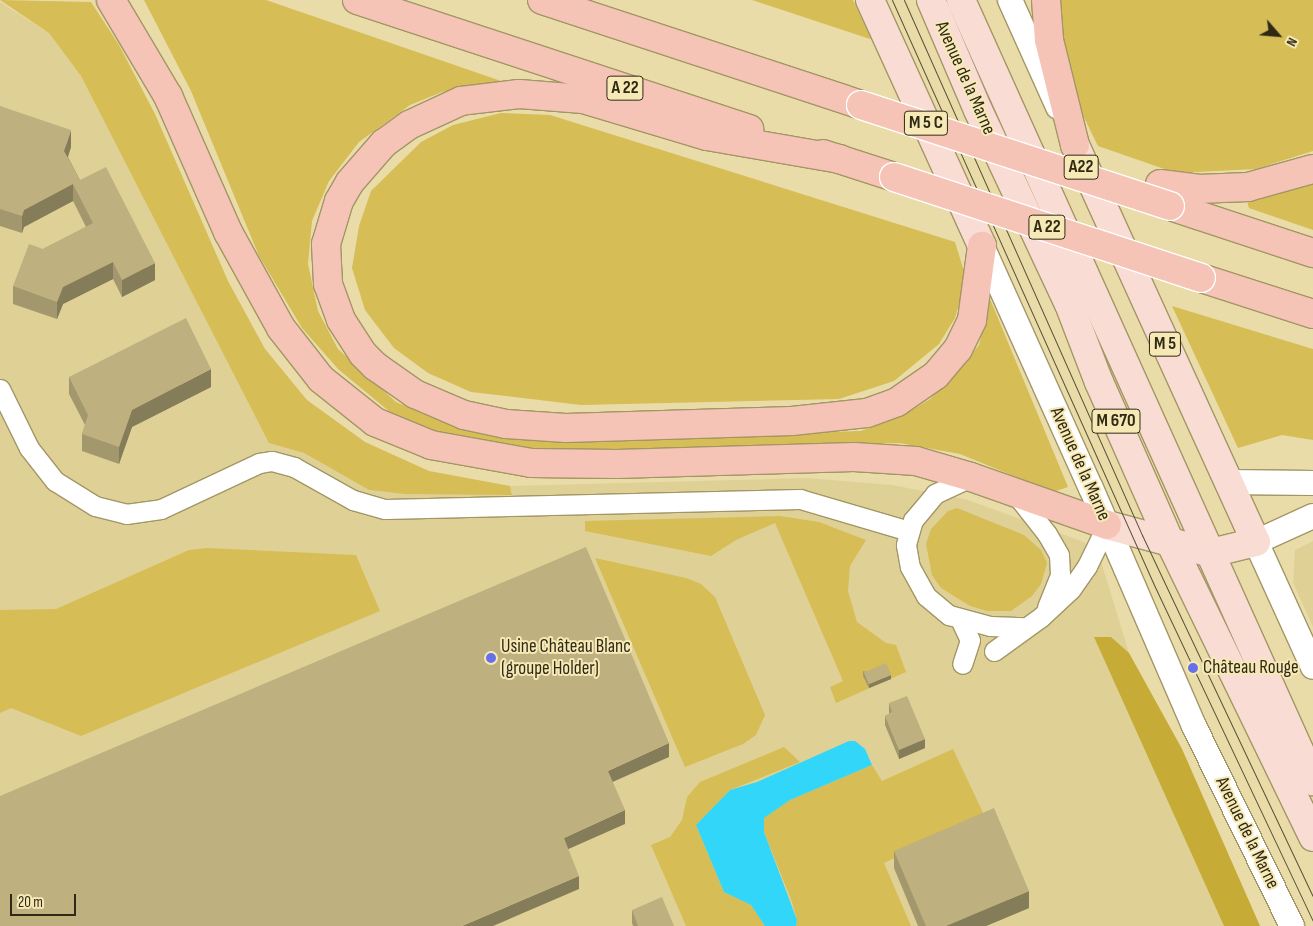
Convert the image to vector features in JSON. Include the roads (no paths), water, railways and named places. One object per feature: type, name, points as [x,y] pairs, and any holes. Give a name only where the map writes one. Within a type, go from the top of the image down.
[{"type":"highway","points":[[111,0],[168,96],[228,232],[281,328],[321,379],[375,422],[431,445],[531,463],[617,464],[877,458],[916,461],[971,477],[1107,525]]},
{"type":"highway","name":"A 22","points":[[356,0],[1313,314]]},
{"type":"highway","name":"A22","points":[[542,0],[1002,151],[1165,195]]},
{"type":"highway","points":[[1046,0],[1048,40],[1075,146]]},
{"type":"highway","points":[[840,159],[715,138],[583,99],[519,94],[461,101],[435,111],[390,139],[366,161],[350,182],[339,201],[326,244],[328,284],[341,320],[363,354],[375,366],[415,394],[464,415],[506,424],[566,428],[792,421],[867,413],[897,402],[936,374],[958,349],[972,320],[982,246]]},
{"type":"highway","points":[[1165,195],[1198,189],[1248,187],[1313,169]]},
{"type":"highway","points":[[1165,195],[1313,253]]},
{"type":"main road","name":"Avenue de la Marne","points":[[870,0],[982,246]]},
{"type":"main road","name":"Avenue de la Marne","points":[[931,0],[1069,304],[1099,382],[1170,542],[1313,837]]},
{"type":"main road","name":"Avenue de la Marne","points":[[961,0],[1313,781]]},
{"type":"main road","name":"M 5","points":[[1075,146],[1256,542]]},
{"type":"main road","points":[[1107,525],[1211,553],[1256,542]]},
{"type":"street","name":"M 5","points":[[1010,0],[1075,146]]},
{"type":"street","name":"Avenue de la Marne","points":[[982,246],[1107,525],[1194,726],[1292,926]]},
{"type":"street","points":[[0,389],[29,448],[50,476],[80,498],[126,514],[161,509],[254,466],[272,462],[294,467],[353,500],[385,509],[800,498],[909,531]]},
{"type":"street","points":[[971,477],[935,494],[913,520],[909,531],[907,557],[919,586],[937,607],[960,619],[990,626],[1024,627]]},
{"type":"street","points":[[1228,482],[1313,482]]},
{"type":"street","points":[[1014,492],[1047,534],[1059,555],[1057,586],[1041,616]]},
{"type":"street","points":[[1256,542],[1313,516]]},
{"type":"street","points":[[994,651],[1041,616],[1080,578],[1107,525]]},
{"type":"street","name":"M 5","points":[[1256,542],[1313,667]]},
{"type":"street","points":[[960,619],[970,640],[962,664]]},
{"type":"water","points":[[849,741],[855,741],[865,749],[872,765],[790,800],[764,818],[764,832],[797,920],[796,926],[765,926],[751,905],[724,892],[696,825],[730,790],[757,782]]},
{"type":"tram line","points":[[892,0],[1155,587],[1313,921]]},
{"type":"tram line","points":[[904,0],[1142,535],[1313,896]]},
{"type":"place","name":"Usine Château Blanc (groupe Holder)","points":[[491,658]]},
{"type":"place","name":"Château Rouge","points":[[1193,668]]}]
